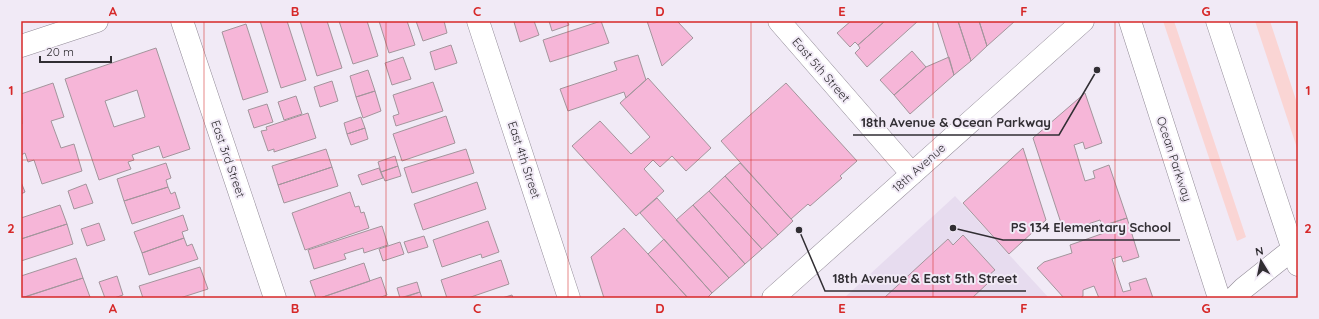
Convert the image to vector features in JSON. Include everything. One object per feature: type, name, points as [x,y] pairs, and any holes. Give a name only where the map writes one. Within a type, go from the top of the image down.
[{"type":"street","points":[[21,46],[97,21]]},
{"type":"street","name":"East 3rd Street","points":[[182,21],[275,298]]},
{"type":"street","name":"East 4th Street","points":[[478,21],[569,298]]},
{"type":"street","name":"East 5th Street","points":[[779,21],[912,174]]},
{"type":"street","name":"18th Avenue","points":[[773,298],[1083,21]]},
{"type":"street","name":"Ocean Parkway","points":[[1130,21],[1219,298]]},
{"type":"street","points":[[1217,21],[1295,257],[1244,288],[1234,298]]},
{"type":"shaded area","points":[[1163,21],[1174,21],[1246,237],[1237,241]]},
{"type":"shaded area","points":[[1255,21],[1270,21],[1298,106],[1298,151]]},
{"type":"shaded area","points":[[955,196],[1049,298],[844,298]]},
{"type":"building","points":[[260,21],[287,21],[306,80],[281,88]]},
{"type":"building","points":[[300,21],[327,21],[342,68],[317,76]]},
{"type":"building","points":[[339,21],[367,21],[378,56],[353,64]]},
{"type":"building","points":[[379,21],[407,21],[415,45],[389,53]]},
{"type":"building","points":[[416,21],[444,21],[447,33],[423,41]]},
{"type":"building","points":[[534,21],[539,35],[520,42],[514,22]]},
{"type":"building","points":[[549,21],[567,21],[569,25],[552,31]]},
{"type":"building","points":[[601,21],[609,43],[550,62],[543,40]]},
{"type":"building","points":[[647,21],[679,21],[678,22],[693,38],[662,66]]},
{"type":"building","points":[[851,21],[885,21],[858,45],[855,42],[850,47],[837,33]]},
{"type":"building","points":[[885,21],[918,21],[867,67],[855,53],[860,48],[858,45]]},
{"type":"building","points":[[937,21],[958,21],[971,61],[954,75]]},
{"type":"building","points":[[958,21],[979,21],[987,46],[971,61]]},
{"type":"building","points":[[979,21],[1015,21],[987,46]]},
{"type":"building","points":[[246,24],[268,92],[243,100],[222,32]]},
{"type":"building","points":[[451,45],[457,63],[435,70],[430,52]]},
{"type":"building","points":[[156,48],[190,149],[163,158],[159,146],[132,155],[134,160],[128,162],[131,169],[99,180],[65,79]],"holes":[[[137,90],[145,117],[114,127],[105,101]]]},
{"type":"building","points":[[912,51],[926,67],[894,95],[880,80]]},
{"type":"building","points":[[638,55],[646,80],[626,98],[624,92],[568,111],[560,89],[617,70],[614,62]]},
{"type":"building","points":[[403,57],[411,79],[392,85],[385,63]]},
{"type":"building","points":[[949,57],[954,75],[910,114],[894,95],[926,67]]},
{"type":"building","points":[[368,70],[375,91],[356,97],[350,76]]},
{"type":"building","points":[[648,78],[711,148],[686,171],[672,156],[660,167],[653,160],[644,169],[664,191],[636,216],[572,146],[600,121],[631,154],[650,137],[620,103]]},
{"type":"building","points":[[332,81],[338,101],[320,107],[314,87]]},
{"type":"building","points":[[433,82],[443,111],[396,126],[393,116],[399,114],[393,95]]},
{"type":"building","points":[[53,83],[64,117],[51,121],[61,148],[74,144],[82,171],[42,184],[34,160],[28,162],[25,153],[21,155],[21,94]]},
{"type":"building","points":[[786,83],[857,161],[840,176],[842,178],[810,206],[808,204],[791,219],[721,141]]},
{"type":"building","points":[[375,91],[381,111],[363,118],[356,97]]},
{"type":"building","points":[[1085,93],[1102,143],[1085,149],[1083,142],[1074,145],[1085,181],[1095,178],[1093,171],[1109,165],[1127,218],[1102,226],[1100,220],[1064,232],[1033,138]]},
{"type":"building","points":[[296,96],[302,114],[284,120],[278,102]]},
{"type":"building","points":[[267,104],[273,122],[254,128],[248,110]]},
{"type":"building","points":[[308,113],[316,138],[274,152],[274,149],[268,151],[261,131],[267,130],[266,127]]},
{"type":"building","points":[[446,116],[455,143],[402,161],[393,134]]},
{"type":"building","points":[[361,117],[365,128],[347,134],[344,123]]},
{"type":"building","points":[[365,128],[368,139],[351,145],[347,134]]},
{"type":"building","points":[[1023,148],[1046,220],[1009,254],[963,203]]},
{"type":"building","points":[[326,149],[332,167],[278,185],[272,166]]},
{"type":"building","points":[[466,149],[474,173],[412,193],[404,168]]},
{"type":"building","points":[[395,156],[398,166],[381,172],[378,162]]},
{"type":"building","points":[[166,163],[171,178],[166,180],[168,187],[124,201],[117,179]]},
{"type":"building","points":[[740,163],[793,221],[778,235],[725,176]]},
{"type":"building","points":[[398,166],[401,176],[385,181],[381,172]]},
{"type":"building","points":[[332,167],[338,186],[284,203],[278,185]]},
{"type":"building","points":[[379,168],[383,178],[362,185],[358,175]]},
{"type":"building","points":[[725,176],[778,235],[762,249],[709,191]]},
{"type":"building","points":[[21,182],[25,192],[21,194]]},
{"type":"building","points":[[477,182],[486,209],[423,230],[414,204]]},
{"type":"building","points":[[86,184],[93,203],[74,209],[68,191]]},
{"type":"building","points":[[168,187],[171,194],[175,192],[180,208],[132,224],[124,201]]},
{"type":"building","points":[[709,191],[762,249],[745,264],[693,205]]},
{"type":"building","points":[[350,192],[355,207],[359,206],[361,213],[364,212],[369,228],[305,250],[292,213]]},
{"type":"building","points":[[657,198],[729,278],[712,293],[640,213]]},
{"type":"building","points":[[60,205],[67,224],[21,239],[21,218]]},
{"type":"building","points":[[693,205],[745,264],[729,278],[676,220]]},
{"type":"building","points":[[183,215],[188,230],[182,232],[184,238],[142,253],[134,232]]},
{"type":"building","points":[[1127,218],[1139,257],[1123,262],[1121,256],[1112,259],[1123,292],[1131,290],[1129,283],[1146,278],[1153,298],[1099,298],[1094,286],[1083,290],[1083,296],[1080,298],[1064,298],[1037,268],[1044,262],[1072,253],[1070,245],[1104,233],[1102,226]]},
{"type":"building","points":[[488,221],[499,252],[482,258],[481,254],[442,267],[433,240]]},
{"type":"building","points":[[99,223],[105,240],[87,246],[81,229]]},
{"type":"building","points":[[67,224],[73,244],[21,261],[21,239]]},
{"type":"building","points":[[382,226],[388,245],[364,253],[363,248],[344,254],[346,259],[314,269],[308,250]]},
{"type":"building","points":[[624,228],[688,298],[604,298],[591,257]]},
{"type":"building","points":[[963,235],[995,270],[984,279],[988,283],[972,298],[884,298],[948,239],[953,245]]},
{"type":"building","points":[[424,236],[428,247],[408,253],[404,242]]},
{"type":"building","points":[[184,238],[187,246],[192,244],[198,259],[149,275],[142,253]]},
{"type":"building","points":[[664,239],[712,293],[707,298],[688,298],[648,254]]},
{"type":"building","points":[[400,242],[404,254],[383,261],[379,249]]},
{"type":"building","points":[[76,258],[83,278],[21,298],[21,276]]},
{"type":"building","points":[[501,260],[509,284],[468,298],[447,298],[441,280]]},
{"type":"building","points":[[364,263],[370,281],[320,298],[316,298],[310,281]]},
{"type":"building","points":[[200,267],[208,289],[180,298],[143,298],[139,286]]},
{"type":"building","points":[[117,276],[123,295],[114,298],[105,298],[99,282]]},
{"type":"building","points":[[381,277],[387,295],[378,298],[320,298]]},
{"type":"building","points":[[83,278],[90,297],[22,298]]},
{"type":"building","points":[[417,282],[420,292],[400,298],[397,288]]},
{"type":"building","points":[[420,292],[422,298],[403,298]]},
{"type":"building","points":[[512,295],[513,298],[502,298]]},
{"type":"place","name":"18th Avenue & Ocean Parkway","points":[[1097,70]]},
{"type":"place","name":"PS 134 Elementary School","points":[[953,228]]},
{"type":"place","name":"18th Avenue & East 5th Street","points":[[799,230]]}]
